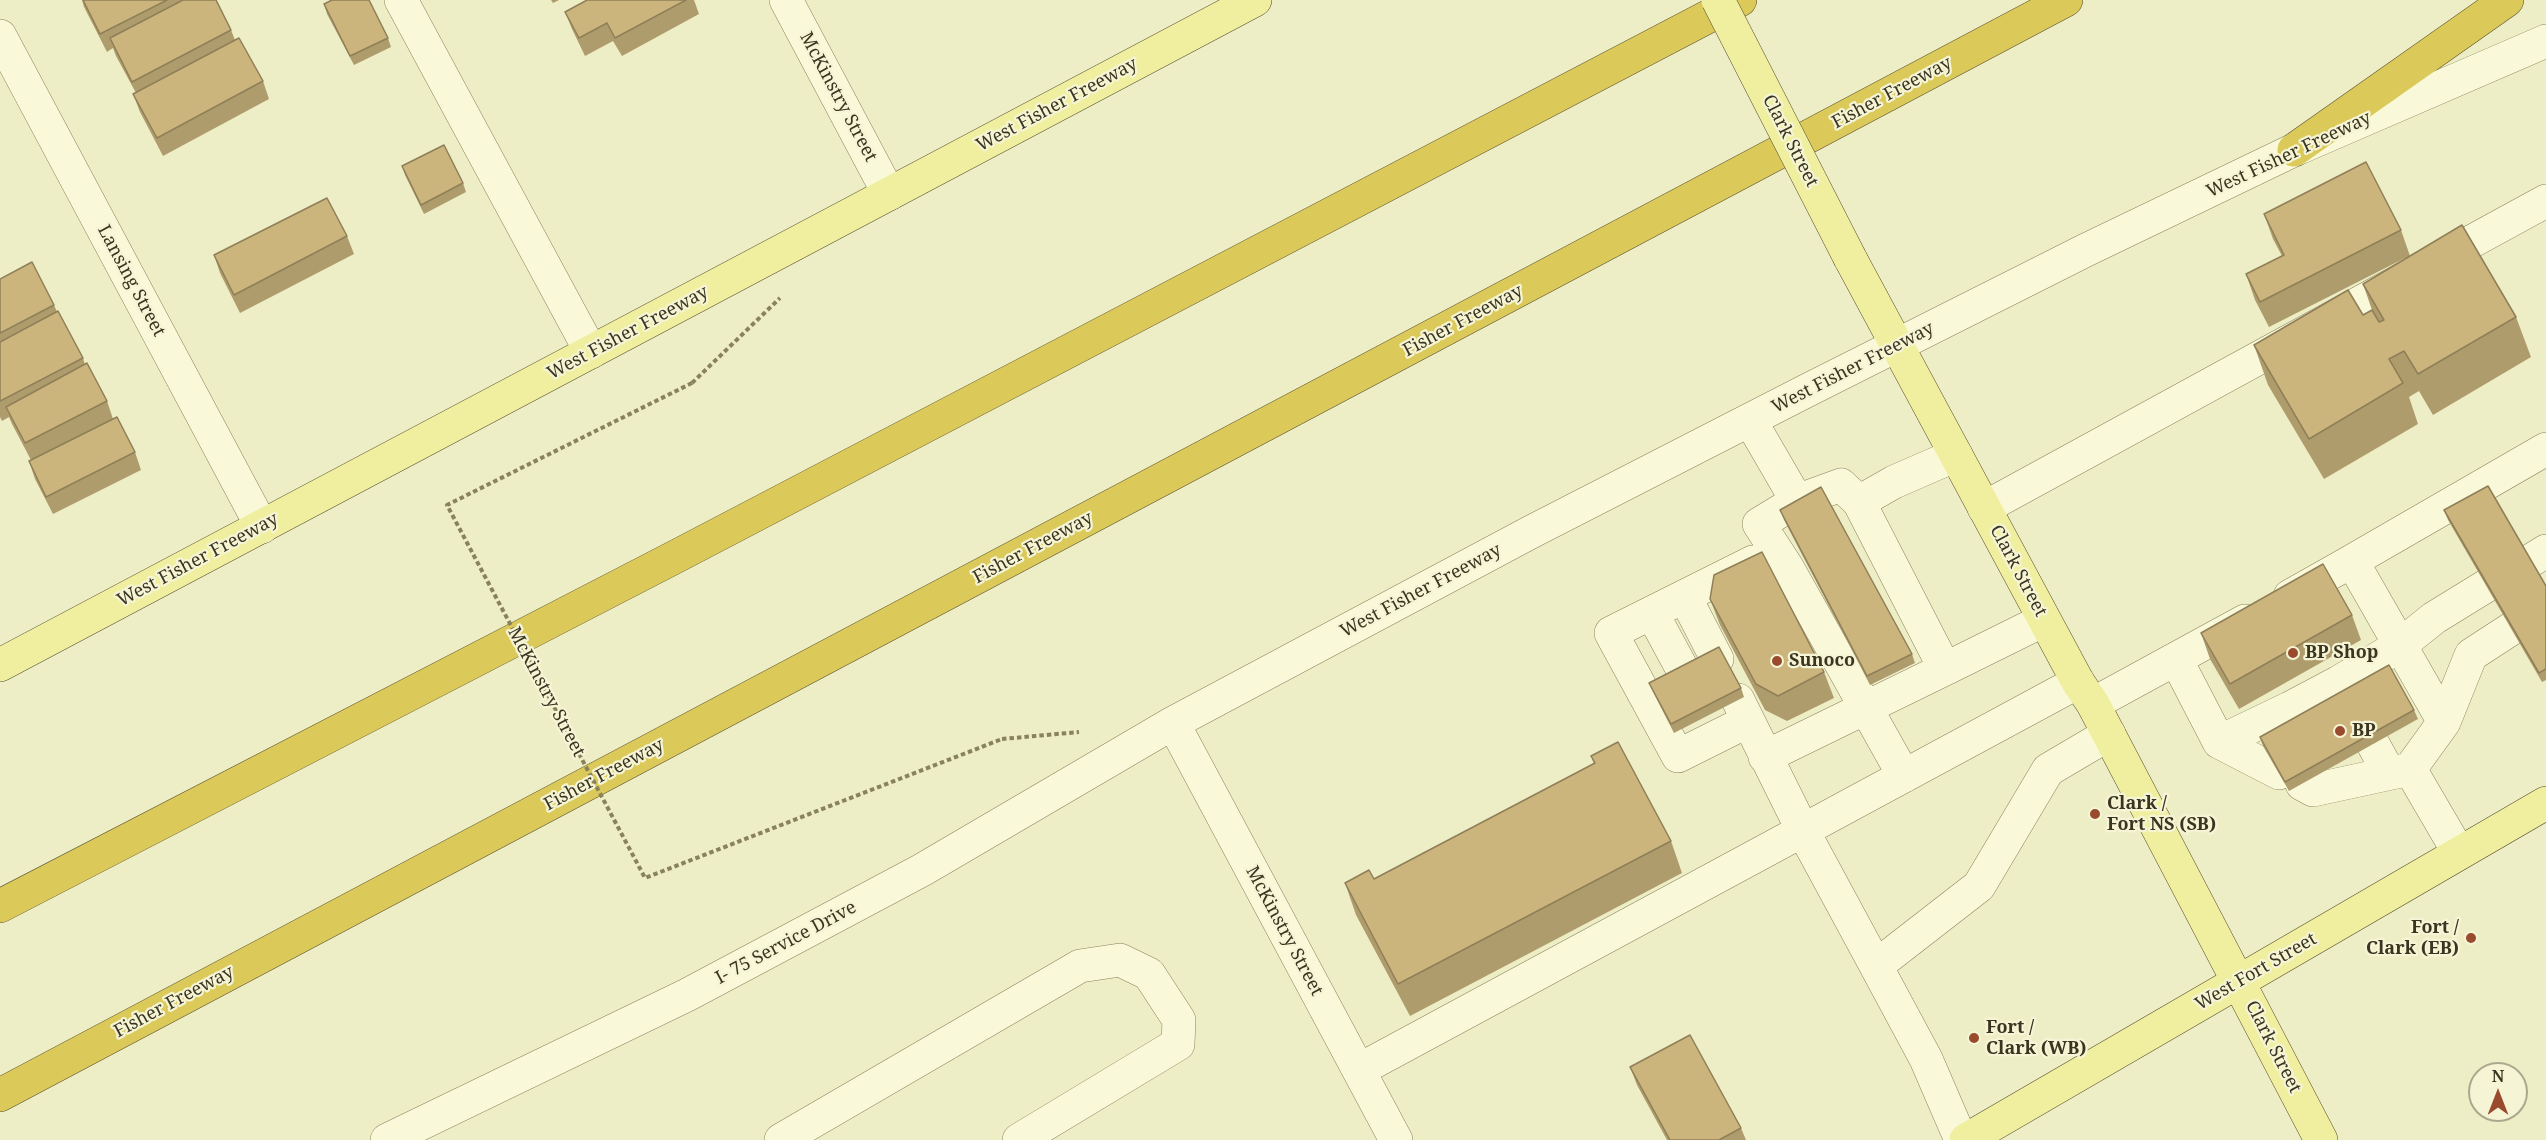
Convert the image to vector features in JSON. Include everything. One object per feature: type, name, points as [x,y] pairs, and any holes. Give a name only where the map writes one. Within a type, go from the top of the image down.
[{"type":"highway","points":[[0,906],[1740,0]]},
{"type":"highway","name":"Fisher Freeway","points":[[0,1095],[2066,0]]},
{"type":"highway","points":[[2294,150],[2507,0]]},
{"type":"main road","name":"West Fisher Freeway","points":[[0,665],[1256,0]]},
{"type":"main road","name":"Clark Street","points":[[1718,0],[1850,258],[2044,620],[2109,734],[2320,1140]]},
{"type":"main road","name":"West Fort Street","points":[[1966,1140],[2546,803]]},
{"type":"street","points":[[401,0],[591,352]]},
{"type":"street","name":"McKinstry Street","points":[[786,0],[889,194]]},
{"type":"street","name":"Lansing Street","points":[[0,36],[262,527]]},
{"type":"street","name":"West Fisher Freeway","points":[[1173,723],[1531,532],[2086,250],[2294,150],[2546,41]]},
{"type":"street","points":[[1984,508],[2546,201]]},
{"type":"street","points":[[1750,420],[1797,501]]},
{"type":"street","points":[[1359,1070],[1904,776],[2086,693],[2176,659],[2546,449]]},
{"type":"street","points":[[1858,520],[1894,482],[1956,455]]},
{"type":"street","points":[[1904,776],[1865,708],[1838,642],[1818,605],[1789,558],[1759,524],[1797,501],[1841,485],[1901,611],[1945,669]]},
{"type":"street","points":[[1789,558],[1685,597],[1611,633],[1678,756],[1713,725],[1743,711],[1803,831],[1926,1059],[1961,1140]]},
{"type":"street","points":[[2352,561],[2444,722]]},
{"type":"street","points":[[2219,741],[2296,717],[2343,691],[2434,618],[2486,586]]},
{"type":"street","points":[[1685,597],[1717,659]]},
{"type":"street","points":[[1652,613],[1686,676]]},
{"type":"street","points":[[1765,757],[2044,620]]},
{"type":"street","points":[[2176,659],[2219,741],[2312,778],[2400,771],[2444,722],[2471,655],[2511,629]]},
{"type":"street","name":"McKinstry Street","points":[[1173,723],[1396,1140]]},
{"type":"street","name":"I- 75 Service Drive","points":[[387,1140],[687,995],[922,870],[1173,723]]},
{"type":"street","points":[[1876,966],[1978,886],[2048,770],[2109,734]]},
{"type":"street","points":[[2373,744],[2400,771],[2459,853]]},
{"type":"street","points":[[781,1140],[1080,966],[1120,960],[1149,974],[1179,1020],[1178,1044],[1019,1140]]},
{"type":"path","name":"McKinstry Street","points":[[692,382],[447,505],[645,878],[1002,739]]},
{"type":"building","points":[[83,0],[167,0],[100,34]]},
{"type":"building","points":[[183,0],[216,0],[231,30],[132,82],[110,38]]},
{"type":"building","points":[[332,0],[369,0],[388,38],[350,56],[324,4]]},
{"type":"building","points":[[587,0],[686,0],[615,38],[607,23],[579,38],[565,12]]},
{"type":"building","points":[[239,38],[263,81],[157,138],[133,94]]},
{"type":"building","points":[[444,145],[463,183],[421,205],[402,166]]},
{"type":"building","points":[[2366,162],[2401,230],[2260,302],[2246,274],[2284,255],[2264,214]]},
{"type":"building","points":[[327,198],[347,236],[234,295],[214,255]]},
{"type":"building","points":[[2462,225],[2516,317],[2418,374],[2404,351],[2389,359],[2403,383],[2309,439],[2254,345],[2348,290],[2363,315],[2372,310],[2379,322],[2384,320],[2363,284]]},
{"type":"building","points":[[32,262],[54,305],[0,333],[0,279]]},
{"type":"building","points":[[58,311],[83,358],[0,401],[0,342]]},
{"type":"building","points":[[87,363],[107,401],[25,443],[6,407]]},
{"type":"building","points":[[117,417],[135,452],[46,497],[29,461]]},
{"type":"building","points":[[2488,486],[2546,586],[2546,669],[2539,673],[2444,510]]},
{"type":"building","points":[[1821,487],[1912,654],[1867,676],[1780,510]]},
{"type":"building","name":"Sunoco","points":[[1762,552],[1824,672],[1778,696],[1756,684],[1710,599],[1714,575]]},
{"type":"building","points":[[2323,564],[2352,615],[2230,684],[2201,633]]},
{"type":"building","points":[[1719,647],[1741,688],[1671,724],[1649,683]]},
{"type":"building","points":[[2389,665],[2414,710],[2285,782],[2260,737]]},
{"type":"building","points":[[1618,742],[1671,841],[1398,984],[1345,883],[1369,870],[1374,879],[1595,763],[1591,756]]},
{"type":"building","points":[[1690,1035],[1741,1128],[1719,1140],[1670,1140],[1630,1067]]},
{"type":"place","name":"BP Shop","points":[[2293,653]]},
{"type":"place","name":"Sunoco","points":[[1777,661]]},
{"type":"place","name":"BP","points":[[2340,731]]},
{"type":"place","name":"Clark / Fort NS (SB)","points":[[2095,814]]},
{"type":"place","name":"Fort / Clark (EB)","points":[[2471,938]]},
{"type":"place","name":"Fort / Clark (WB)","points":[[1974,1038]]}]
